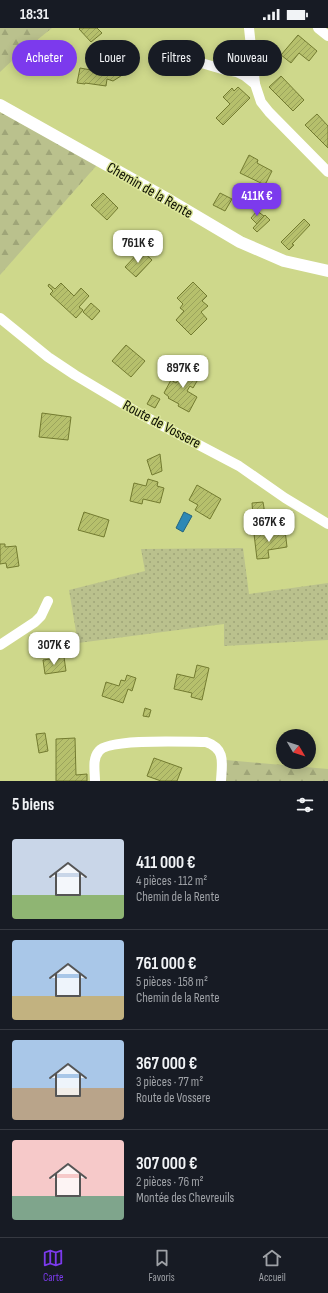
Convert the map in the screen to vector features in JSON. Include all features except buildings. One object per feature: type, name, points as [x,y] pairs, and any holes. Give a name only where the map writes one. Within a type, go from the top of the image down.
[{"type":"street","points":[[249,28],[255,84],[261,102],[328,172]]},
{"type":"street","points":[[318,28],[328,36]]},
{"type":"street","points":[[205,64],[237,72],[255,84]]},
{"type":"street","name":"Chemin de la Rente","points":[[0,105],[164,197],[240,242],[284,261],[328,271]]},
{"type":"street","name":"Route de Vossere","points":[[0,318],[48,357],[75,375],[142,415],[239,466],[285,498],[328,524]]},
{"type":"street","points":[[0,645],[35,622],[41,616],[48,601]]},
{"type":"street","points":[[95,781],[94,758],[99,750],[106,746],[121,743],[206,742],[219,749],[222,757],[221,781]]},
{"type":"green space","points":[[0,28],[52,28],[37,40],[12,40],[12,61],[0,72]]},
{"type":"green space","points":[[0,112],[97,165],[0,275]]},
{"type":"green space","points":[[243,548],[249,594],[328,583],[328,640],[224,646],[224,624],[78,643],[69,590],[145,571],[141,549]]},
{"type":"green space","points":[[226,760],[276,764],[276,769],[328,769],[328,781],[226,781]]},
{"type":"water","points":[[184,512],[192,516],[183,532],[176,528]]}]
